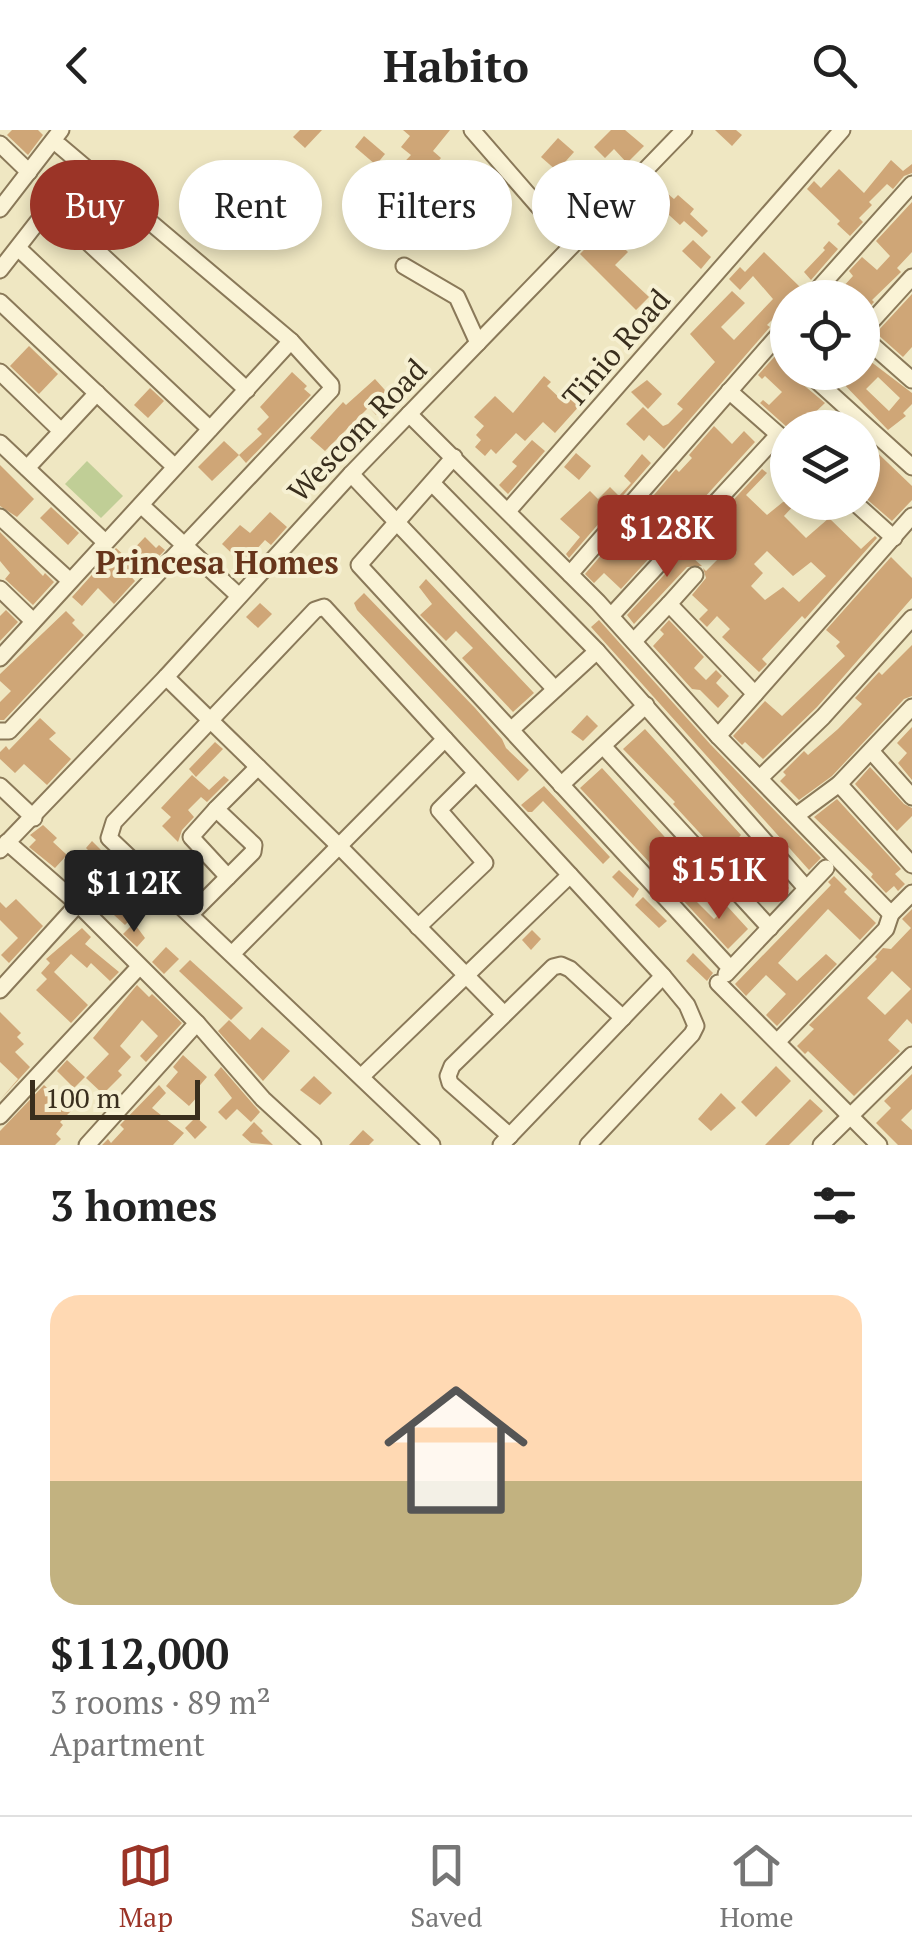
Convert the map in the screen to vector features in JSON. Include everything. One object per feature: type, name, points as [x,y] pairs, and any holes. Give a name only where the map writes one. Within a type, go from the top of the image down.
[{"type":"street","points":[[472,130],[532,199]]},
{"type":"street","name":"Wescom Road","points":[[655,160],[684,130]]},
{"type":"street","name":"Tinio Road","points":[[508,511],[842,130]]},
{"type":"street","points":[[0,209],[60,138],[77,160]]},
{"type":"street","points":[[0,144],[29,172]]},
{"type":"street","points":[[827,280],[912,184]]},
{"type":"street","points":[[0,731],[9,731],[330,390],[329,379],[291,342],[159,231]]},
{"type":"street","points":[[0,270],[30,233]]},
{"type":"street","points":[[18,248],[210,429]]},
{"type":"street","points":[[96,250],[246,390]]},
{"type":"street","name":"Wescom Road","points":[[4,846],[567,250]]},
{"type":"street","points":[[404,266],[457,296],[478,343]]},
{"type":"street","points":[[880,318],[906,296],[912,277]]},
{"type":"street","points":[[0,302],[175,467]]},
{"type":"street","points":[[1,656],[291,342]]},
{"type":"street","points":[[570,574],[770,343]]},
{"type":"street","points":[[880,351],[912,380]]},
{"type":"street","points":[[0,372],[62,431]]},
{"type":"street","points":[[828,390],[912,467]]},
{"type":"street","points":[[729,391],[770,427]]},
{"type":"street","points":[[27,468],[97,392]]},
{"type":"street","points":[[409,414],[611,616],[718,736],[890,914]]},
{"type":"street","points":[[0,442],[105,542]]},
{"type":"street","points":[[611,616],[770,452]]},
{"type":"street","points":[[454,457],[359,565],[730,968]]},
{"type":"street","points":[[352,474],[396,525],[555,689]]},
{"type":"street","points":[[432,484],[598,650],[806,888]]},
{"type":"street","points":[[141,505],[239,596]]},
{"type":"street","points":[[718,736],[912,516]]},
{"type":"street","points":[[0,517],[69,580]]},
{"type":"street","points":[[874,520],[894,538]]},
{"type":"street","points":[[634,640],[695,575]]},
{"type":"street","points":[[0,588],[33,621]]},
{"type":"street","points":[[670,604],[755,694]]},
{"type":"street","points":[[432,1145],[112,842],[109,833],[114,822],[322,606],[687,1005],[696,1026],[692,1034],[588,1145]]},
{"type":"street","points":[[760,778],[834,705],[912,618]]},
{"type":"street","points":[[512,729],[598,650]]},
{"type":"street","points":[[166,677],[504,1014]]},
{"type":"street","points":[[561,785],[646,705]]},
{"type":"street","points":[[797,815],[839,784],[909,715]]},
{"type":"street","points":[[233,953],[445,739]]},
{"type":"street","points":[[603,746],[770,928]]},
{"type":"street","points":[[872,750],[912,797]]},
{"type":"street","points":[[228,877],[191,837],[258,766]]},
{"type":"street","points":[[418,927],[485,863],[440,810],[476,773]]},
{"type":"street","points":[[839,784],[912,864]]},
{"type":"street","points":[[0,786],[34,818]]},
{"type":"street","points":[[191,914],[253,852],[254,844],[216,809]]},
{"type":"street","points":[[4,846],[78,904],[197,1024],[236,1071],[313,1145]]},
{"type":"street","points":[[826,868],[715,985],[778,1041],[879,1145]]},
{"type":"street","points":[[363,1076],[570,875]]},
{"type":"street","points":[[778,1041],[886,929],[890,914],[912,893]]},
{"type":"street","points":[[0,990],[78,904]]},
{"type":"street","points":[[623,1018],[570,970],[560,965],[553,967],[452,1066],[450,1084],[506,1140],[623,1018],[663,976]]},
{"type":"street","points":[[0,1116],[138,968]]},
{"type":"street","points":[[87,1145],[197,1024]]},
{"type":"street","points":[[821,1145],[912,1055]]},
{"type":"green space","points":[[87,461],[123,496],[101,518],[65,484]]},
{"type":"building","points":[[12,130],[38,130],[43,135],[28,155],[7,135]]},
{"type":"building","points":[[300,130],[322,130],[305,148],[293,137]]},
{"type":"building","points":[[403,130],[450,130],[433,151],[439,160],[406,160],[411,155],[401,147],[410,136]]},
{"type":"building","points":[[611,130],[625,130],[644,146],[630,160],[624,160],[614,149],[605,158],[594,147]]},
{"type":"building","points":[[715,130],[736,130],[742,135],[732,146]]},
{"type":"building","points":[[364,136],[385,154],[380,160],[370,160],[355,147]]},
{"type":"building","points":[[558,138],[574,152],[567,160],[541,157]]},
{"type":"building","points":[[891,160],[903,171],[912,164],[912,173],[893,189],[887,184],[869,202],[872,205],[859,218],[863,222],[850,236],[807,189],[814,181],[821,188],[839,169],[864,193]]},
{"type":"building","points":[[678,195],[694,209],[690,214],[708,231],[702,237],[684,221],[680,225],[670,216],[670,196],[674,199]]},
{"type":"building","points":[[912,202],[912,252],[897,268],[901,272],[880,292],[880,280],[849,280],[853,276],[849,271],[862,257],[877,270],[890,256],[876,241]]},
{"type":"building","points":[[693,240],[711,257],[701,269],[682,251]]},
{"type":"building","points":[[829,241],[838,249],[811,280],[804,272]]},
{"type":"building","points":[[584,250],[626,250],[615,265],[649,297],[636,310],[580,254]]},
{"type":"building","points":[[764,252],[793,280],[770,280],[770,296],[753,276],[740,290],[729,279],[740,267],[745,272]]},
{"type":"building","points":[[732,291],[745,303],[721,327],[734,340],[770,302],[767,325],[770,327],[664,449],[649,435],[644,441],[626,424],[643,407],[663,426],[683,409],[677,404],[715,362],[690,334]]},
{"type":"building","points":[[912,294],[912,347],[903,357],[880,337],[880,329]]},
{"type":"building","points":[[29,346],[58,374],[39,394],[10,366]]},
{"type":"building","points":[[770,362],[770,381],[758,375]]},
{"type":"building","points":[[880,369],[912,393],[912,404],[903,413],[906,416],[888,430],[880,422],[880,410],[869,410],[850,390],[867,390],[889,411],[900,398],[880,379]]},
{"type":"building","points":[[292,372],[311,395],[246,463],[239,455],[262,434],[257,429],[269,417],[260,407]]},
{"type":"building","points":[[544,376],[551,382],[547,386],[565,403],[573,395],[582,403],[555,433],[543,422],[525,441],[516,433],[496,454],[491,449],[485,456],[475,447],[481,440],[476,435],[484,426],[474,417],[495,396],[513,413]]},
{"type":"building","points":[[375,379],[393,399],[376,415],[369,407],[325,451],[310,438],[343,402],[346,405]]},
{"type":"building","points":[[647,380],[662,394],[648,409],[631,392]]},
{"type":"building","points":[[150,388],[164,401],[148,418],[134,405]]},
{"type":"building","points":[[809,390],[825,403],[818,410],[770,412],[760,403],[763,400],[769,405],[782,392]]},
{"type":"building","points":[[714,426],[732,444],[744,431],[755,442],[621,589],[604,573],[594,583],[585,574],[629,523],[635,528],[622,541],[636,555],[639,557],[653,543],[642,532],[654,521],[642,509],[676,469],[679,472],[692,458],[689,455]]},
{"type":"building","points":[[532,440],[545,451],[508,494],[499,485],[517,466],[512,462]]},
{"type":"building","points":[[224,441],[239,455],[212,481],[198,467]]},
{"type":"building","points":[[576,453],[591,466],[579,480],[564,467]]},
{"type":"building","points":[[642,454],[651,463],[569,558],[566,554],[580,537],[560,519],[590,491],[598,499],[610,487],[619,496],[631,483],[624,476]]},
{"type":"building","points":[[880,455],[912,486],[912,500],[892,521],[880,511]]},
{"type":"building","points":[[0,465],[34,499],[17,517],[0,506]]},
{"type":"building","points":[[762,469],[767,473],[746,495],[767,515],[770,513],[770,520],[788,520],[806,538],[831,520],[861,549],[877,538],[805,619],[802,616],[762,659],[767,664],[759,672],[722,637],[730,629],[717,616],[707,627],[699,619],[708,610],[692,595],[706,578],[703,568],[706,571],[721,556],[707,542],[719,529],[712,523]],"holes":[[[767,551],[793,576],[811,562],[826,576],[799,602],[783,587],[765,600],[751,586],[763,573],[754,564]]]},
{"type":"building","points":[[51,507],[79,533],[68,545],[40,518]]},
{"type":"building","points":[[270,512],[287,527],[271,545],[265,540],[243,564],[222,544],[240,525],[250,533]]},
{"type":"building","points":[[0,532],[43,576],[45,573],[54,582],[33,605],[5,579],[10,573],[0,561]]},
{"type":"building","points":[[145,537],[156,548],[159,545],[165,550],[150,566],[141,557],[127,572],[135,581],[114,604],[98,588],[82,606],[72,597],[116,548],[126,557]]},
{"type":"building","points":[[699,537],[706,543],[693,558],[702,566],[687,567],[634,624],[627,615]]},
{"type":"building","points":[[891,557],[912,578],[912,598],[817,707],[763,759],[745,742],[742,745],[733,736],[765,701],[782,716],[845,656],[836,646],[840,642],[826,630]]},
{"type":"building","points":[[426,579],[534,693],[513,712],[462,658],[473,648],[456,631],[446,641],[420,615],[432,604],[419,587]]},
{"type":"building","points":[[364,593],[529,770],[518,781],[357,610],[354,603]]},
{"type":"building","points":[[260,603],[272,614],[258,628],[246,617]]},
{"type":"building","points":[[6,610],[18,622],[0,641],[0,616]]},
{"type":"building","points":[[66,611],[84,635],[0,720],[0,702],[11,691],[0,681],[0,674]]},
{"type":"building","points":[[599,620],[710,744],[821,858],[809,870],[591,627]]},
{"type":"building","points":[[669,620],[704,657],[694,668],[706,680],[716,670],[722,676],[716,683],[729,696],[718,708],[700,690],[692,689],[653,646],[664,634],[660,630]]},
{"type":"building","points":[[912,645],[912,696],[904,699],[832,776],[799,800],[780,781],[786,775],[783,772],[804,751],[808,755],[838,729],[862,704],[855,698]]},
{"type":"building","points":[[587,715],[598,726],[583,741],[571,732]]},
{"type":"building","points":[[40,718],[56,733],[49,739],[71,759],[47,785],[24,764],[15,773],[0,759],[0,752],[6,746],[9,750]]},
{"type":"building","points":[[912,727],[912,780],[898,763],[907,753],[897,743]]},
{"type":"building","points":[[645,729],[741,835],[721,856],[623,749]]},
{"type":"building","points":[[215,742],[223,749],[196,777],[189,769]]},
{"type":"building","points":[[870,767],[912,808],[912,816],[897,831],[855,784]]},
{"type":"building","points":[[602,768],[673,846],[659,859],[685,886],[678,893],[580,788]]},
{"type":"building","points":[[192,775],[209,790],[224,776],[229,780],[207,802],[201,797],[188,810],[194,817],[182,830],[178,842],[162,826],[171,817],[161,808]]},
{"type":"building","points":[[544,786],[610,857],[603,864],[543,801],[532,812],[521,805]]},
{"type":"building","points":[[837,799],[901,869],[895,874],[905,884],[898,891],[894,886],[886,893],[871,877],[873,874],[814,817]]},
{"type":"building","points":[[43,825],[67,855],[55,868],[29,847],[36,840],[30,835]]},
{"type":"building","points":[[92,841],[116,865],[104,878],[115,889],[103,901],[83,882],[77,888],[69,881],[93,855],[86,848]]},
{"type":"building","points":[[729,854],[751,877],[744,883],[723,860]]},
{"type":"building","points":[[769,868],[789,888],[782,895],[762,875]]},
{"type":"building","points":[[619,870],[639,889],[633,898],[612,877]]},
{"type":"building","points":[[834,876],[847,889],[844,892],[876,923],[860,940],[828,909],[778,963],[797,981],[826,954],[837,964],[777,1026],[766,1015],[786,994],[766,975],[746,996],[735,984],[831,885],[828,882]]},
{"type":"building","points":[[687,892],[714,919],[727,906],[748,929],[728,949],[681,898]]},
{"type":"building","points":[[643,897],[667,921],[659,928],[635,905]]},
{"type":"building","points":[[16,899],[43,926],[9,963],[1,955],[18,938],[0,920],[0,902],[6,908]]},
{"type":"building","points":[[128,901],[139,911],[125,925],[114,915]]},
{"type":"building","points":[[912,909],[912,1024],[907,1019],[888,1040],[900,1051],[854,1096],[808,1051],[805,1054],[797,1046],[814,1029],[809,1025],[877,959],[883,948],[891,949],[911,928],[902,919]],"holes":[[[892,971],[911,989],[885,1015],[867,998]]]},
{"type":"building","points":[[134,923],[145,938],[137,947],[123,934]]},
{"type":"building","points":[[82,928],[91,937],[85,944],[119,972],[110,981],[91,963],[87,968],[71,954],[54,972],[88,1005],[71,1023],[36,990],[47,979],[41,973],[50,963],[46,959]]},
{"type":"building","points":[[532,930],[541,939],[531,950],[522,940]]},
{"type":"building","points":[[166,947],[179,959],[164,974],[152,962]]},
{"type":"building","points":[[693,953],[713,973],[707,981],[686,961]]},
{"type":"building","points":[[190,960],[243,1008],[231,1020],[179,971]]},
{"type":"building","points":[[137,985],[182,1023],[146,1062],[140,1056],[158,1036],[142,1020],[120,1046],[131,1057],[118,1071],[122,1075],[103,1094],[86,1078],[109,1054],[93,1038]]},
{"type":"building","points":[[0,1012],[21,1033],[17,1037],[24,1044],[15,1052],[30,1067],[0,1100],[18,1079],[0,1062]]},
{"type":"building","points":[[229,1020],[250,1040],[262,1027],[290,1051],[263,1081],[218,1031]]},
{"type":"building","points":[[183,1055],[207,1077],[189,1106],[166,1086],[178,1072],[173,1067]]},
{"type":"building","points":[[67,1060],[85,1077],[74,1088],[57,1071]]},
{"type":"building","points":[[776,1066],[791,1081],[756,1117],[741,1102]]},
{"type":"building","points":[[221,1067],[260,1112],[251,1122],[237,1109],[226,1120],[218,1112],[232,1098],[214,1075]]},
{"type":"building","points":[[912,1074],[912,1109],[901,1120],[912,1130],[912,1145],[898,1145],[876,1123],[891,1108],[884,1101]]},
{"type":"building","points":[[314,1076],[332,1093],[320,1105],[300,1090]]},
{"type":"building","points":[[44,1085],[71,1111],[60,1122],[63,1125],[56,1134],[61,1139],[55,1145],[0,1145],[0,1131]]},
{"type":"building","points":[[159,1085],[166,1093],[152,1108],[184,1133],[173,1145],[102,1145],[108,1139],[111,1143],[124,1129],[120,1125]]},
{"type":"building","points":[[721,1093],[736,1108],[711,1131],[698,1119]]},
{"type":"building","points":[[810,1099],[823,1111],[789,1145],[765,1145]]},
{"type":"building","points":[[196,1117],[207,1127],[195,1139],[185,1128]]},
{"type":"building","points":[[254,1122],[273,1145],[251,1143],[242,1135]]},
{"type":"building","points":[[363,1130],[374,1140],[369,1145],[349,1145]]},
{"type":"district","name":"Princesa Homes","points":[[217,562]]}]
